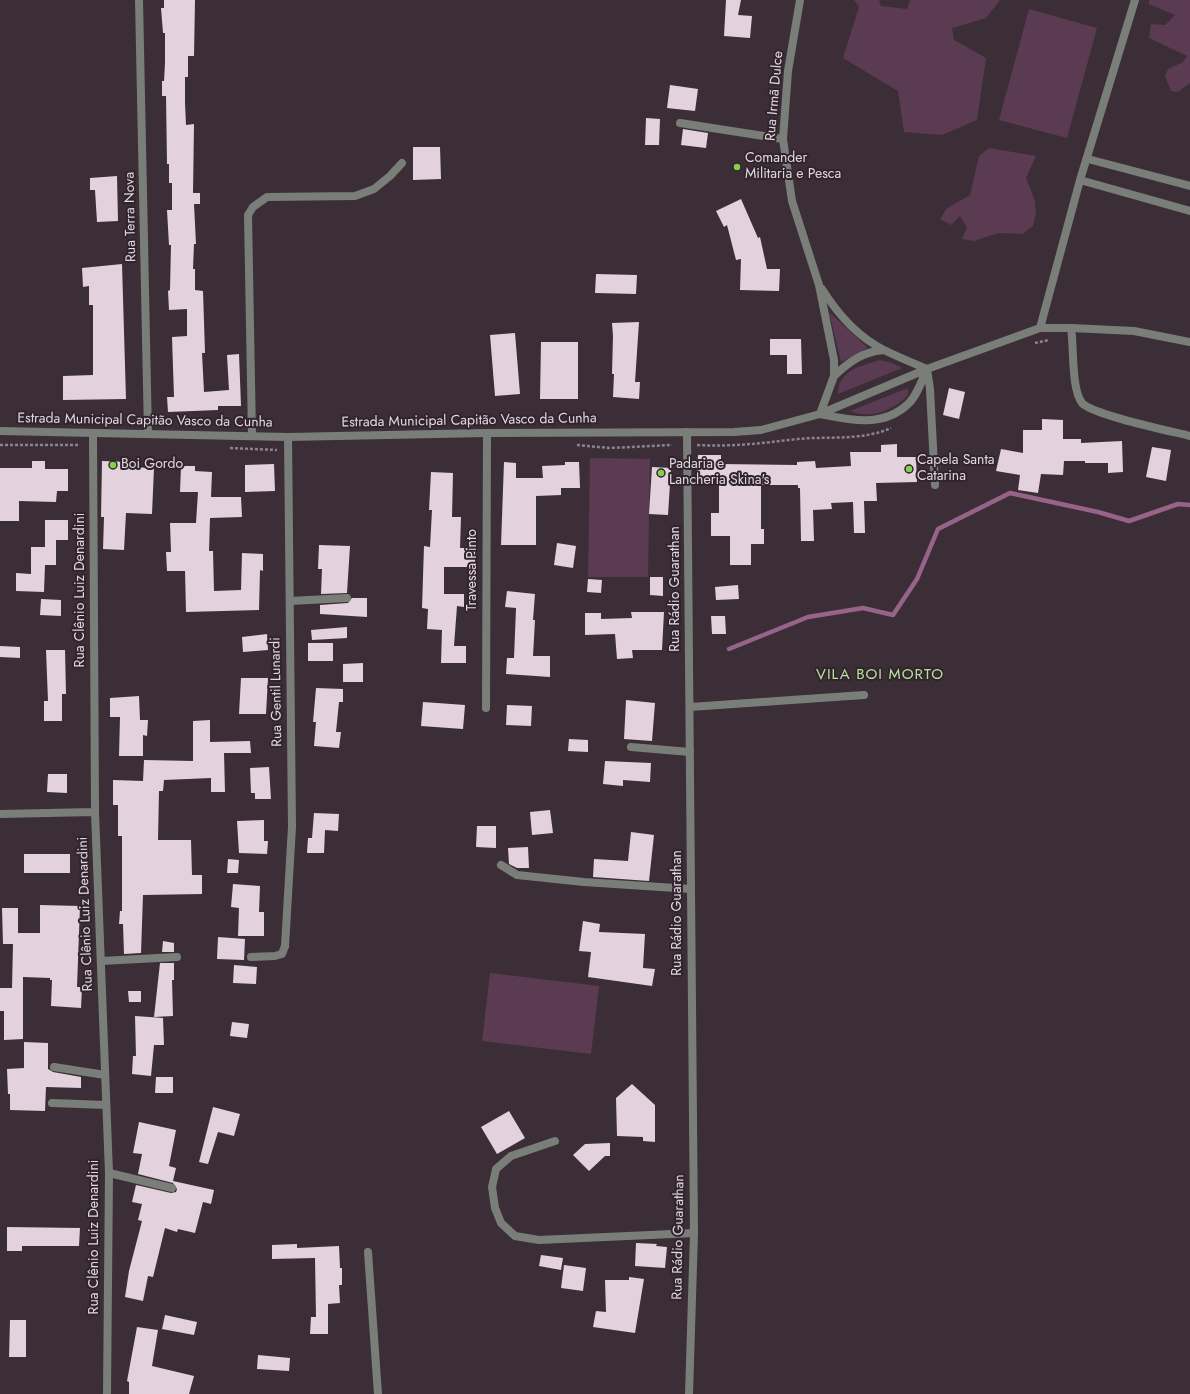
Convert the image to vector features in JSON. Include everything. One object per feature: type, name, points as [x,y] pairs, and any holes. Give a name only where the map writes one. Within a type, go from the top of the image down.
[{"type":"street","name":"Rua Terra Nova","points":[[139,0],[148,434]]},
{"type":"street","name":"Rua Irmã Dulce","points":[[800,0],[788,71],[783,139],[792,201],[820,285],[834,360],[834,376],[820,414]]},
{"type":"street","points":[[1040,328],[1080,180],[1088,159],[1134,0]]},
{"type":"street","points":[[680,123],[783,139]]},
{"type":"street","points":[[1088,159],[1190,186]]},
{"type":"street","points":[[252,436],[248,215],[253,207],[267,197],[355,196],[374,189],[390,176],[402,163]]},
{"type":"street","points":[[1080,180],[1190,212]]},
{"type":"street","name":"Rua Irmã Dulce","points":[[820,285],[835,309],[861,333],[883,350],[927,369]]},
{"type":"street","name":"Estrada Municipal Capitão Vasco da Cunha","points":[[0,431],[288,436],[761,430],[820,414],[927,369],[1040,328],[1134,331],[1190,342]]},
{"type":"street","points":[[1071,328],[1077,388],[1082,403],[1098,413],[1190,436]]},
{"type":"street","points":[[834,376],[849,362],[862,354],[883,350]]},
{"type":"street","points":[[820,414],[856,421],[883,418],[909,404],[927,369]]},
{"type":"street","points":[[927,369],[930,389],[935,485]]},
{"type":"street","name":"Rua Rádio Guarathan","points":[[688,432],[694,1233],[689,1394]]},
{"type":"street","name":"Rua Clênio Luiz Denardini","points":[[93,433],[95,812],[109,1174],[107,1394]]},
{"type":"street","name":"Travessa Pinto","points":[[486,708],[487,433]]},
{"type":"street","name":"Rua Gentil Lunardi","points":[[251,957],[275,956],[282,954],[284,946],[292,827],[288,436]]},
{"type":"street","points":[[290,601],[347,598]]},
{"type":"street","points":[[690,707],[864,695]]},
{"type":"street","points":[[631,747],[690,752]]},
{"type":"street","points":[[0,814],[95,812]]},
{"type":"street","points":[[501,865],[516,875],[584,882],[691,889]]},
{"type":"street","points":[[101,960],[177,957]]},
{"type":"street","points":[[54,1067],[105,1074]]},
{"type":"street","points":[[52,1103],[106,1105]]},
{"type":"street","points":[[555,1141],[511,1156],[496,1169],[492,1187],[495,1208],[501,1223],[515,1236],[539,1240],[694,1233]]},
{"type":"street","points":[[109,1174],[172,1188]]},
{"type":"street","points":[[368,1252],[378,1394]]},
{"type":"shaded area","points":[[854,0],[879,0],[881,6],[907,9],[910,0],[1000,0],[986,18],[952,28],[954,40],[986,58],[977,120],[942,135],[904,132],[898,91],[843,58],[859,7]]},
{"type":"shaded area","points":[[1149,0],[1190,0],[1190,83],[1178,92],[1171,91],[1165,76],[1168,69],[1183,62],[1187,56],[1149,38],[1151,24],[1165,25],[1175,15],[1149,4]]},
{"type":"shaded area","points":[[1029,9],[1097,28],[1067,138],[999,120]]},
{"type":"shaded area","points":[[989,148],[1036,156],[1026,178],[1035,201],[1036,213],[1033,226],[1023,234],[998,233],[974,241],[962,239],[967,227],[960,216],[951,225],[940,219],[947,208],[970,195],[979,156]]},
{"type":"shaded area","points":[[829,312],[868,348],[841,362]]},
{"type":"shaded area","points":[[880,360],[892,363],[902,368],[838,394],[839,386],[846,374],[858,367]]},
{"type":"shaded area","points":[[908,388],[908,395],[889,409],[873,414],[857,414],[850,411]]},
{"type":"shaded area","points":[[590,458],[650,459],[648,577],[588,577]]},
{"type":"shaded area","points":[[490,973],[599,986],[591,1054],[482,1041]]},
{"type":"building","points":[[164,0],[195,0],[194,56],[188,56],[188,77],[185,77],[185,103],[186,125],[194,124],[193,193],[200,193],[200,204],[194,204],[196,244],[194,244],[193,269],[195,269],[195,290],[203,291],[205,353],[202,353],[204,392],[229,390],[227,355],[239,354],[241,406],[218,406],[218,410],[168,412],[167,397],[174,397],[172,337],[187,336],[187,309],[169,310],[168,291],[170,290],[171,245],[169,245],[167,210],[172,210],[172,183],[169,183],[169,164],[167,164],[166,96],[162,96],[162,81],[164,81],[165,63],[165,33],[163,33],[161,8],[164,8]]},
{"type":"building","points":[[726,0],[741,0],[738,15],[752,16],[750,38],[724,36]]},
{"type":"building","points":[[670,85],[698,89],[695,111],[667,108]]},
{"type":"building","points":[[646,118],[660,119],[659,145],[645,145]]},
{"type":"building","points":[[683,129],[708,133],[706,148],[681,145]]},
{"type":"building","points":[[413,147],[440,147],[441,179],[413,180]]},
{"type":"building","points":[[117,176],[118,221],[97,222],[95,190],[90,190],[90,178]]},
{"type":"building","points":[[741,199],[758,238],[760,237],[767,269],[780,269],[779,291],[740,290],[741,259],[736,260],[727,225],[724,227],[716,211]]},
{"type":"building","points":[[122,264],[126,399],[63,400],[63,376],[93,375],[93,305],[89,305],[89,286],[83,287],[82,268]]},
{"type":"building","points":[[596,274],[637,275],[636,294],[595,293]]},
{"type":"building","points":[[639,322],[635,382],[640,382],[639,399],[613,397],[614,374],[612,374],[612,323]]},
{"type":"building","points":[[515,333],[520,394],[495,396],[490,335]]},
{"type":"building","points":[[770,339],[801,339],[802,374],[787,374],[787,355],[770,355]]},
{"type":"building","points":[[541,342],[578,342],[578,399],[540,399]]},
{"type":"building","points":[[949,388],[965,392],[959,419],[943,415]]},
{"type":"building","points":[[1042,419],[1063,420],[1063,439],[1081,439],[1081,443],[1122,441],[1123,472],[1108,473],[1108,463],[1064,461],[1063,475],[1041,474],[1038,493],[1018,490],[1020,475],[996,471],[1001,449],[1023,453],[1023,430],[1042,430]]},
{"type":"building","points":[[897,444],[897,457],[916,457],[917,482],[876,483],[877,501],[864,501],[865,533],[854,533],[853,502],[831,503],[832,509],[813,510],[814,541],[801,541],[800,488],[798,488],[798,485],[761,485],[761,529],[764,529],[764,544],[751,544],[751,565],[730,565],[730,536],[711,536],[711,513],[719,513],[719,477],[697,477],[698,455],[721,455],[721,464],[797,465],[797,462],[815,461],[816,468],[851,466],[850,452],[881,452],[881,445]]},
{"type":"building","points":[[1152,447],[1171,450],[1166,481],[1146,477]]},
{"type":"building","points":[[32,461],[45,461],[45,469],[68,469],[68,491],[57,491],[56,502],[19,501],[19,521],[0,521],[0,468],[32,468]]},
{"type":"building","points":[[102,461],[127,462],[126,467],[154,468],[152,514],[126,513],[124,550],[103,549],[104,517],[101,517]]},
{"type":"building","points":[[504,462],[516,463],[516,478],[543,478],[542,466],[565,465],[565,462],[579,462],[580,488],[561,488],[561,495],[536,496],[536,545],[501,545]]},
{"type":"building","points":[[274,464],[275,491],[245,492],[245,465]]},
{"type":"building","points":[[181,466],[195,466],[195,471],[212,472],[211,497],[241,497],[242,517],[210,518],[209,551],[213,551],[214,591],[241,590],[242,553],[263,554],[263,571],[260,570],[259,610],[186,612],[185,571],[167,571],[166,552],[171,552],[170,523],[196,523],[198,492],[180,492]]},
{"type":"building","points":[[652,467],[671,468],[668,515],[649,514]]},
{"type":"building","points":[[431,472],[453,473],[452,517],[461,517],[460,548],[475,548],[475,567],[444,567],[444,594],[464,594],[464,607],[457,606],[454,646],[466,646],[466,663],[441,663],[442,630],[427,629],[428,609],[422,608],[424,546],[430,547],[432,510],[429,510]]},
{"type":"building","points":[[45,520],[68,520],[68,540],[56,540],[56,565],[45,565],[44,592],[16,591],[16,573],[31,574],[31,547],[45,547]]},
{"type":"building","points":[[557,543],[576,546],[573,568],[554,565]]},
{"type":"building","points":[[319,545],[350,546],[347,593],[321,594],[322,569],[318,569]]},
{"type":"building","points":[[650,577],[663,577],[663,596],[650,595]]},
{"type":"building","points":[[588,579],[602,580],[601,593],[587,592]]},
{"type":"building","points":[[738,585],[739,599],[716,600],[715,587]]},
{"type":"building","points":[[507,591],[535,594],[533,656],[550,656],[550,677],[506,674],[507,658],[514,658],[516,608],[505,607]]},
{"type":"building","points":[[352,598],[367,598],[367,617],[320,614],[320,605],[348,603]]},
{"type":"building","points":[[41,599],[61,600],[61,616],[40,615]]},
{"type":"building","points":[[631,612],[664,612],[662,650],[632,650],[633,658],[617,659],[615,634],[585,635],[585,613],[601,613],[601,619],[632,618]]},
{"type":"building","points":[[711,616],[725,616],[726,634],[712,634]]},
{"type":"building","points":[[347,627],[347,638],[312,640],[311,630]]},
{"type":"building","points":[[267,634],[268,650],[243,652],[242,637]]},
{"type":"building","points":[[308,643],[333,643],[333,661],[308,661]]},
{"type":"building","points":[[0,646],[20,647],[20,658],[0,657]]},
{"type":"building","points":[[46,650],[65,650],[66,694],[62,694],[62,721],[44,721],[44,701],[48,701]]},
{"type":"building","points":[[363,663],[363,682],[343,682],[343,664]]},
{"type":"building","points":[[241,678],[268,678],[266,714],[239,714]]},
{"type":"building","points":[[316,688],[343,689],[343,702],[339,702],[336,732],[341,732],[339,748],[314,746],[316,722],[313,722]]},
{"type":"building","points":[[139,696],[140,720],[148,720],[147,736],[143,735],[143,756],[119,756],[120,717],[110,717],[110,698]]},
{"type":"building","points":[[626,700],[655,703],[652,741],[624,739]]},
{"type":"building","points":[[423,702],[465,705],[463,729],[421,726]]},
{"type":"building","points":[[507,705],[532,706],[531,726],[506,725]]},
{"type":"building","points":[[210,720],[210,742],[250,741],[251,753],[224,753],[225,792],[211,792],[211,778],[164,780],[163,791],[159,791],[158,840],[191,840],[192,875],[202,875],[202,894],[143,895],[141,953],[124,954],[123,924],[119,924],[120,911],[122,911],[122,836],[118,836],[118,805],[113,805],[113,780],[143,781],[144,760],[193,761],[193,721]]},
{"type":"building","points":[[569,739],[588,740],[588,752],[568,751]]},
{"type":"building","points":[[605,761],[651,763],[650,782],[623,780],[623,786],[603,784]]},
{"type":"building","points":[[269,767],[271,799],[255,799],[255,793],[251,793],[250,768]]},
{"type":"building","points":[[48,774],[67,774],[67,793],[47,792]]},
{"type":"building","points":[[550,810],[553,833],[532,835],[530,812]]},
{"type":"building","points":[[314,813],[339,814],[338,831],[325,830],[324,853],[307,853],[308,838],[312,838]]},
{"type":"building","points":[[264,820],[264,841],[268,841],[267,854],[239,853],[237,821]]},
{"type":"building","points":[[477,826],[496,826],[496,848],[476,847]]},
{"type":"building","points":[[631,832],[654,835],[649,881],[593,877],[594,859],[628,861]]},
{"type":"building","points":[[528,847],[529,868],[517,868],[509,864],[508,848]]},
{"type":"building","points":[[24,854],[70,854],[70,873],[24,873]]},
{"type":"building","points":[[228,859],[239,860],[238,873],[227,873]]},
{"type":"building","points":[[233,884],[260,886],[259,912],[264,912],[264,936],[238,936],[239,908],[231,907]]},
{"type":"building","points":[[40,905],[80,906],[77,987],[82,987],[81,1008],[51,1006],[52,980],[50,980],[50,978],[23,977],[23,1039],[4,1040],[4,1011],[0,1011],[0,988],[12,988],[13,944],[3,944],[2,908],[18,908],[18,933],[40,933]]},
{"type":"building","points":[[583,921],[600,924],[599,932],[645,934],[643,968],[655,969],[652,986],[588,977],[591,952],[579,951]]},
{"type":"building","points":[[218,937],[245,939],[244,960],[217,959]]},
{"type":"building","points":[[163,941],[174,943],[174,952],[162,952]]},
{"type":"building","points":[[160,963],[174,963],[174,980],[172,980],[173,1016],[154,1017]]},
{"type":"building","points":[[234,965],[257,967],[256,984],[233,983]]},
{"type":"building","points":[[128,991],[141,991],[141,1002],[129,1002]]},
{"type":"building","points":[[135,1016],[163,1018],[164,1045],[154,1045],[151,1076],[132,1074],[133,1056],[136,1056]]},
{"type":"building","points":[[232,1022],[249,1024],[247,1038],[230,1036]]},
{"type":"building","points":[[24,1042],[48,1043],[48,1069],[53,1072],[81,1077],[81,1088],[46,1087],[45,1111],[10,1110],[7,1069],[24,1068]]},
{"type":"building","points":[[156,1077],[173,1077],[173,1093],[155,1093]]},
{"type":"building","points":[[632,1084],[655,1105],[655,1142],[643,1141],[643,1137],[617,1136],[616,1098]]},
{"type":"building","points":[[213,1107],[240,1114],[234,1136],[218,1132],[208,1164],[199,1162]]},
{"type":"building","points":[[509,1111],[525,1138],[497,1154],[481,1127]]},
{"type":"building","points":[[139,1122],[176,1130],[169,1166],[176,1168],[173,1181],[214,1190],[211,1204],[203,1202],[195,1233],[178,1229],[177,1232],[165,1228],[153,1277],[148,1276],[143,1301],[125,1297],[129,1271],[142,1221],[138,1220],[142,1204],[132,1202],[136,1185],[171,1193],[176,1192],[177,1189],[173,1183],[138,1174],[142,1154],[133,1153]]},
{"type":"building","points":[[610,1143],[610,1156],[605,1156],[589,1171],[573,1155],[585,1144]]},
{"type":"building","points":[[7,1227],[80,1228],[79,1246],[22,1246],[22,1251],[7,1251]]},
{"type":"building","points":[[636,1243],[657,1244],[656,1246],[667,1247],[665,1268],[635,1266]]},
{"type":"building","points":[[297,1244],[297,1248],[339,1246],[340,1268],[342,1268],[342,1285],[339,1285],[340,1303],[328,1304],[328,1334],[310,1334],[311,1317],[316,1317],[315,1258],[272,1259],[272,1245]]},
{"type":"building","points":[[541,1255],[563,1258],[561,1270],[539,1266]]},
{"type":"building","points":[[564,1265],[586,1268],[583,1291],[561,1288]]},
{"type":"building","points":[[629,1277],[644,1279],[635,1333],[593,1327],[596,1311],[606,1312],[605,1280],[629,1280]]},
{"type":"building","points":[[165,1315],[197,1322],[194,1335],[162,1329]]},
{"type":"building","points":[[10,1320],[26,1320],[26,1357],[9,1357]]},
{"type":"building","points":[[137,1327],[158,1330],[152,1366],[194,1376],[189,1394],[129,1394],[129,1382],[127,1381]]},
{"type":"building","points":[[258,1355],[290,1358],[289,1371],[257,1369]]},
{"type":"waterway","points":[[729,649],[808,617],[863,608],[893,615],[917,579],[938,529],[1010,493],[1098,512],[1129,521],[1178,504],[1190,505]]},
{"type":"place","name":"Comander Militaria e Pesca","points":[[737,167]]},
{"type":"place","name":"Boi Gordo","points":[[113,465]]},
{"type":"place","name":"Capela Santa Catarina","points":[[909,469]]},
{"type":"place","name":"Padaria e Lancheria Skina's","points":[[661,473]]},
{"type":"district","name":"VILA BOI MORTO","points":[[880,675]]}]
